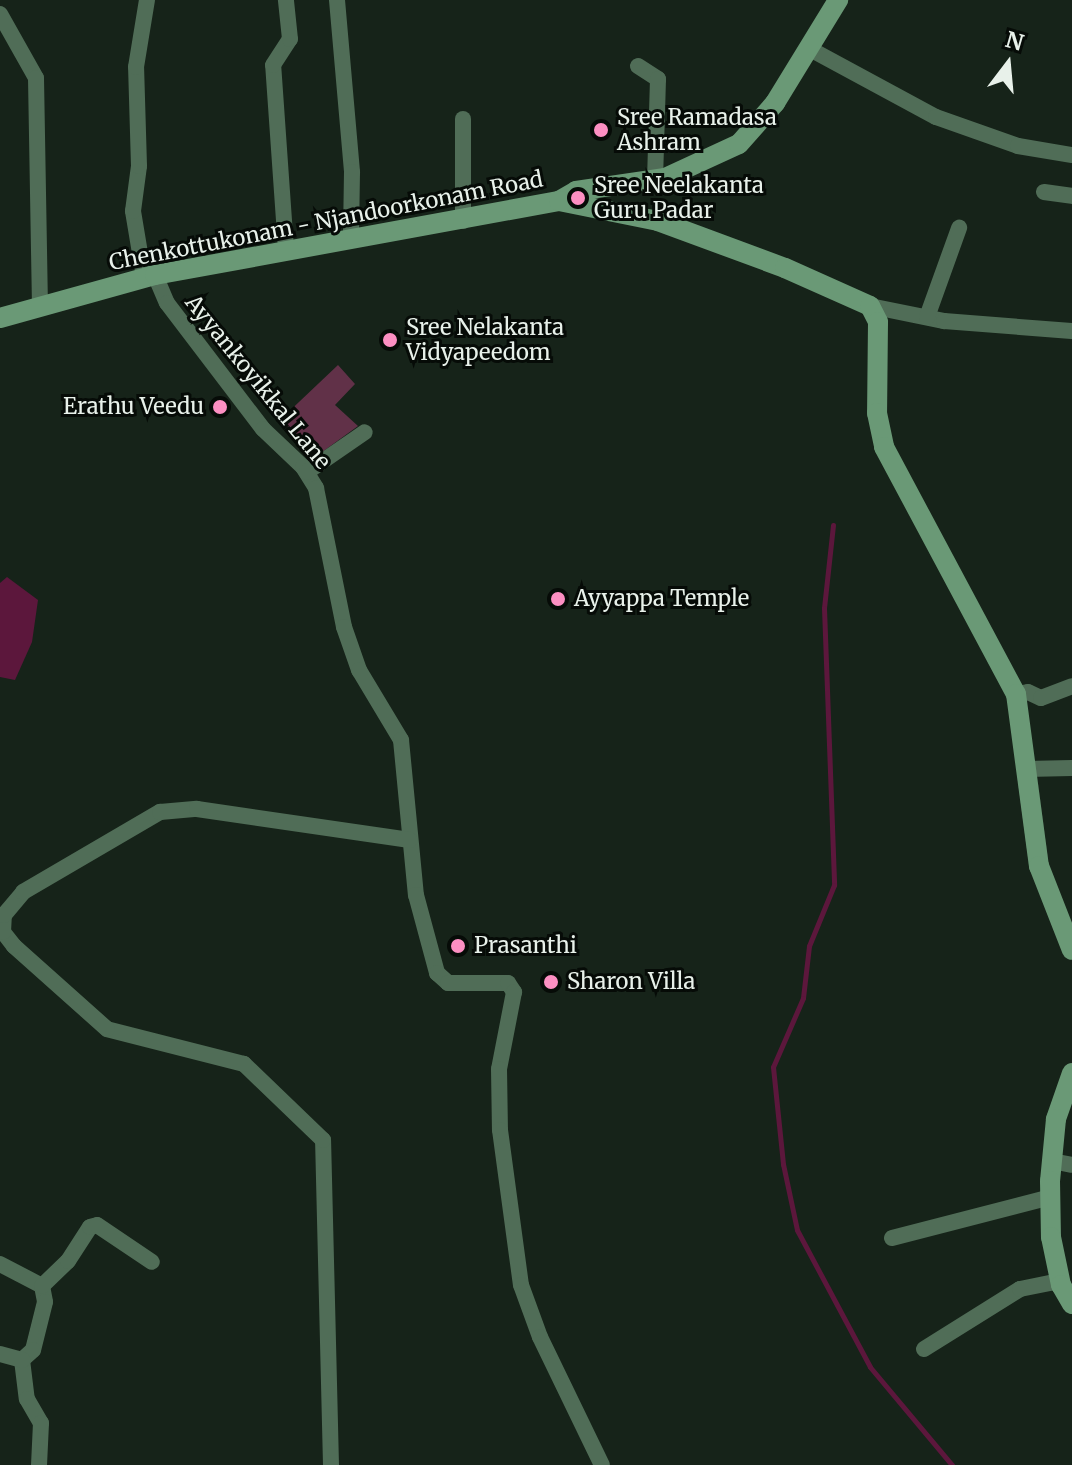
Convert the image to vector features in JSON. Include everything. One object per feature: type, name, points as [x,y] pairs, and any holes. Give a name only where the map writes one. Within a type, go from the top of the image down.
[{"type":"main road","points":[[559,201],[576,191],[655,179],[739,144],[810,49],[838,0]]},
{"type":"main road","name":"Chenkottukonam - Njandoorkonam Road","points":[[0,318],[40,304],[150,276],[559,201],[658,221],[785,268],[870,306]]},
{"type":"main road","points":[[870,306],[878,322],[880,350],[877,413],[893,472],[1016,694],[1039,866],[1072,950]]},
{"type":"main road","points":[[1072,1073],[1056,1119],[1062,1163],[1050,1197],[1051,1237],[1060,1281],[1072,1304]]},
{"type":"street","name":"Ayyankoyikkal Lane","points":[[147,0],[136,67],[139,166],[133,211],[150,276],[176,316],[263,429],[307,472],[320,498],[349,641],[359,670],[401,740],[416,895],[441,980],[508,983],[514,992],[499,1069],[500,1130],[521,1285],[540,1337],[602,1465]]},
{"type":"street","points":[[286,0],[290,39],[273,65],[286,249]]},
{"type":"street","points":[[337,0],[352,172],[351,239]]},
{"type":"street","points":[[0,14],[36,78],[40,304]]},
{"type":"street","points":[[810,49],[936,117],[1018,146],[1072,155]]},
{"type":"street","points":[[638,66],[658,79],[655,179]]},
{"type":"street","points":[[463,119],[463,221]]},
{"type":"street","points":[[1044,192],[1072,196]]},
{"type":"street","points":[[927,317],[959,228]]},
{"type":"street","points":[[870,306],[927,317],[1072,331]]},
{"type":"street","points":[[307,472],[365,432]]},
{"type":"street","points":[[1016,694],[1028,692],[1041,698],[1072,686]]},
{"type":"street","points":[[1026,769],[1072,768]]},
{"type":"street","points":[[331,1465],[323,1140],[244,1064],[107,1029],[14,946],[3,932],[4,915],[23,892],[160,812],[197,809],[410,840]]},
{"type":"street","points":[[892,1238],[1050,1197]]},
{"type":"street","points":[[42,1286],[68,1261],[90,1227],[97,1225],[152,1262]]},
{"type":"street","points":[[0,1264],[42,1286]]},
{"type":"street","points":[[924,1349],[1020,1289],[1060,1281]]},
{"type":"street","points":[[22,1360],[33,1350],[45,1302],[42,1286]]},
{"type":"street","points":[[0,1354],[22,1360]]},
{"type":"street","points":[[22,1360],[27,1399],[41,1423],[44,1443],[39,1465]]},
{"type":"shaded area","points":[[338,365],[355,384],[335,405],[358,426],[318,455],[280,420]]},
{"type":"shaded area","points":[[7,577],[38,600],[32,642],[15,680],[0,677],[0,583]]},
{"type":"waterway","points":[[833,525],[824,608],[834,885],[809,946],[803,998],[773,1067],[783,1164],[797,1230],[870,1367],[952,1465]]},
{"type":"place","name":"Sree Ramadasa Ashram","points":[[601,130]]},
{"type":"place","name":"Sree Neelakanta Guru Padar","points":[[578,198]]},
{"type":"place","name":"Sree Nelakanta Vidyapeedom","points":[[390,340]]},
{"type":"place","name":"Erathu Veedu","points":[[220,407]]},
{"type":"place","name":"Ayyappa Temple","points":[[558,599]]},
{"type":"place","name":"Prasanthi","points":[[458,946]]},
{"type":"place","name":"Sharon Villa","points":[[551,982]]}]
